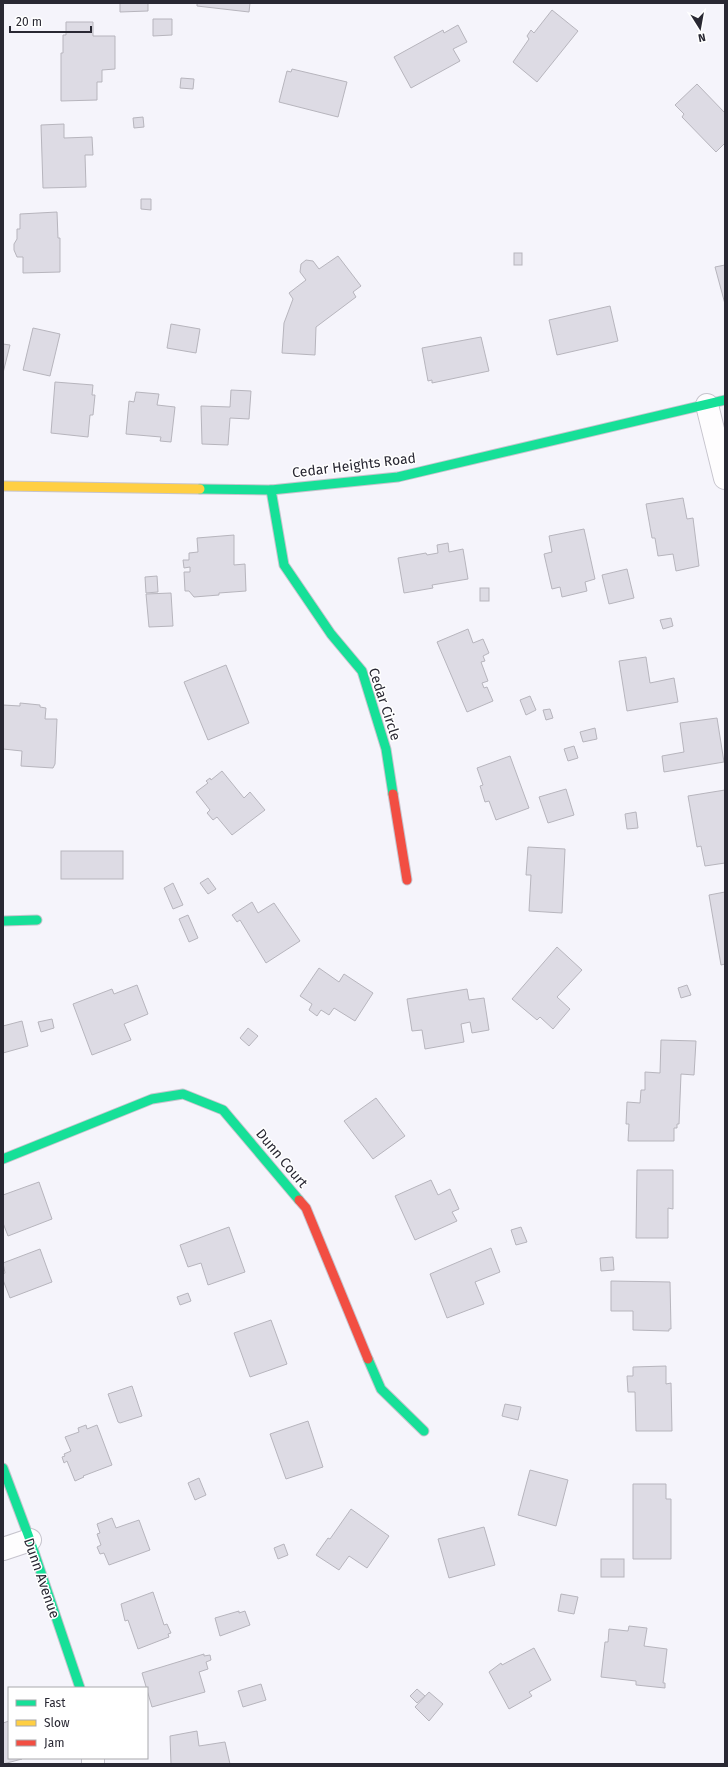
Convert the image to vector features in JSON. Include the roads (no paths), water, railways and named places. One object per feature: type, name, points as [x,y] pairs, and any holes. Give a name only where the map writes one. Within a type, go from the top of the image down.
[{"type":"street","points":[[716,403],[725,478]]},
{"type":"street","name":"Cedar Heights Road","points":[[3,486],[271,490],[398,477],[716,403]]},
{"type":"street","name":"Cedar Circle","points":[[271,490],[284,565],[331,634],[362,671],[386,749],[406,880]]},
{"type":"street","points":[[3,921],[36,920]]},
{"type":"street","name":"Dunn Court","points":[[3,1159],[152,1099],[183,1094],[223,1110],[306,1208],[381,1389],[424,1432]]},
{"type":"street","name":"Dunn Avenue","points":[[3,1468],[30,1540],[80,1687]]},
{"type":"street","points":[[3,1549],[30,1540]]}]
